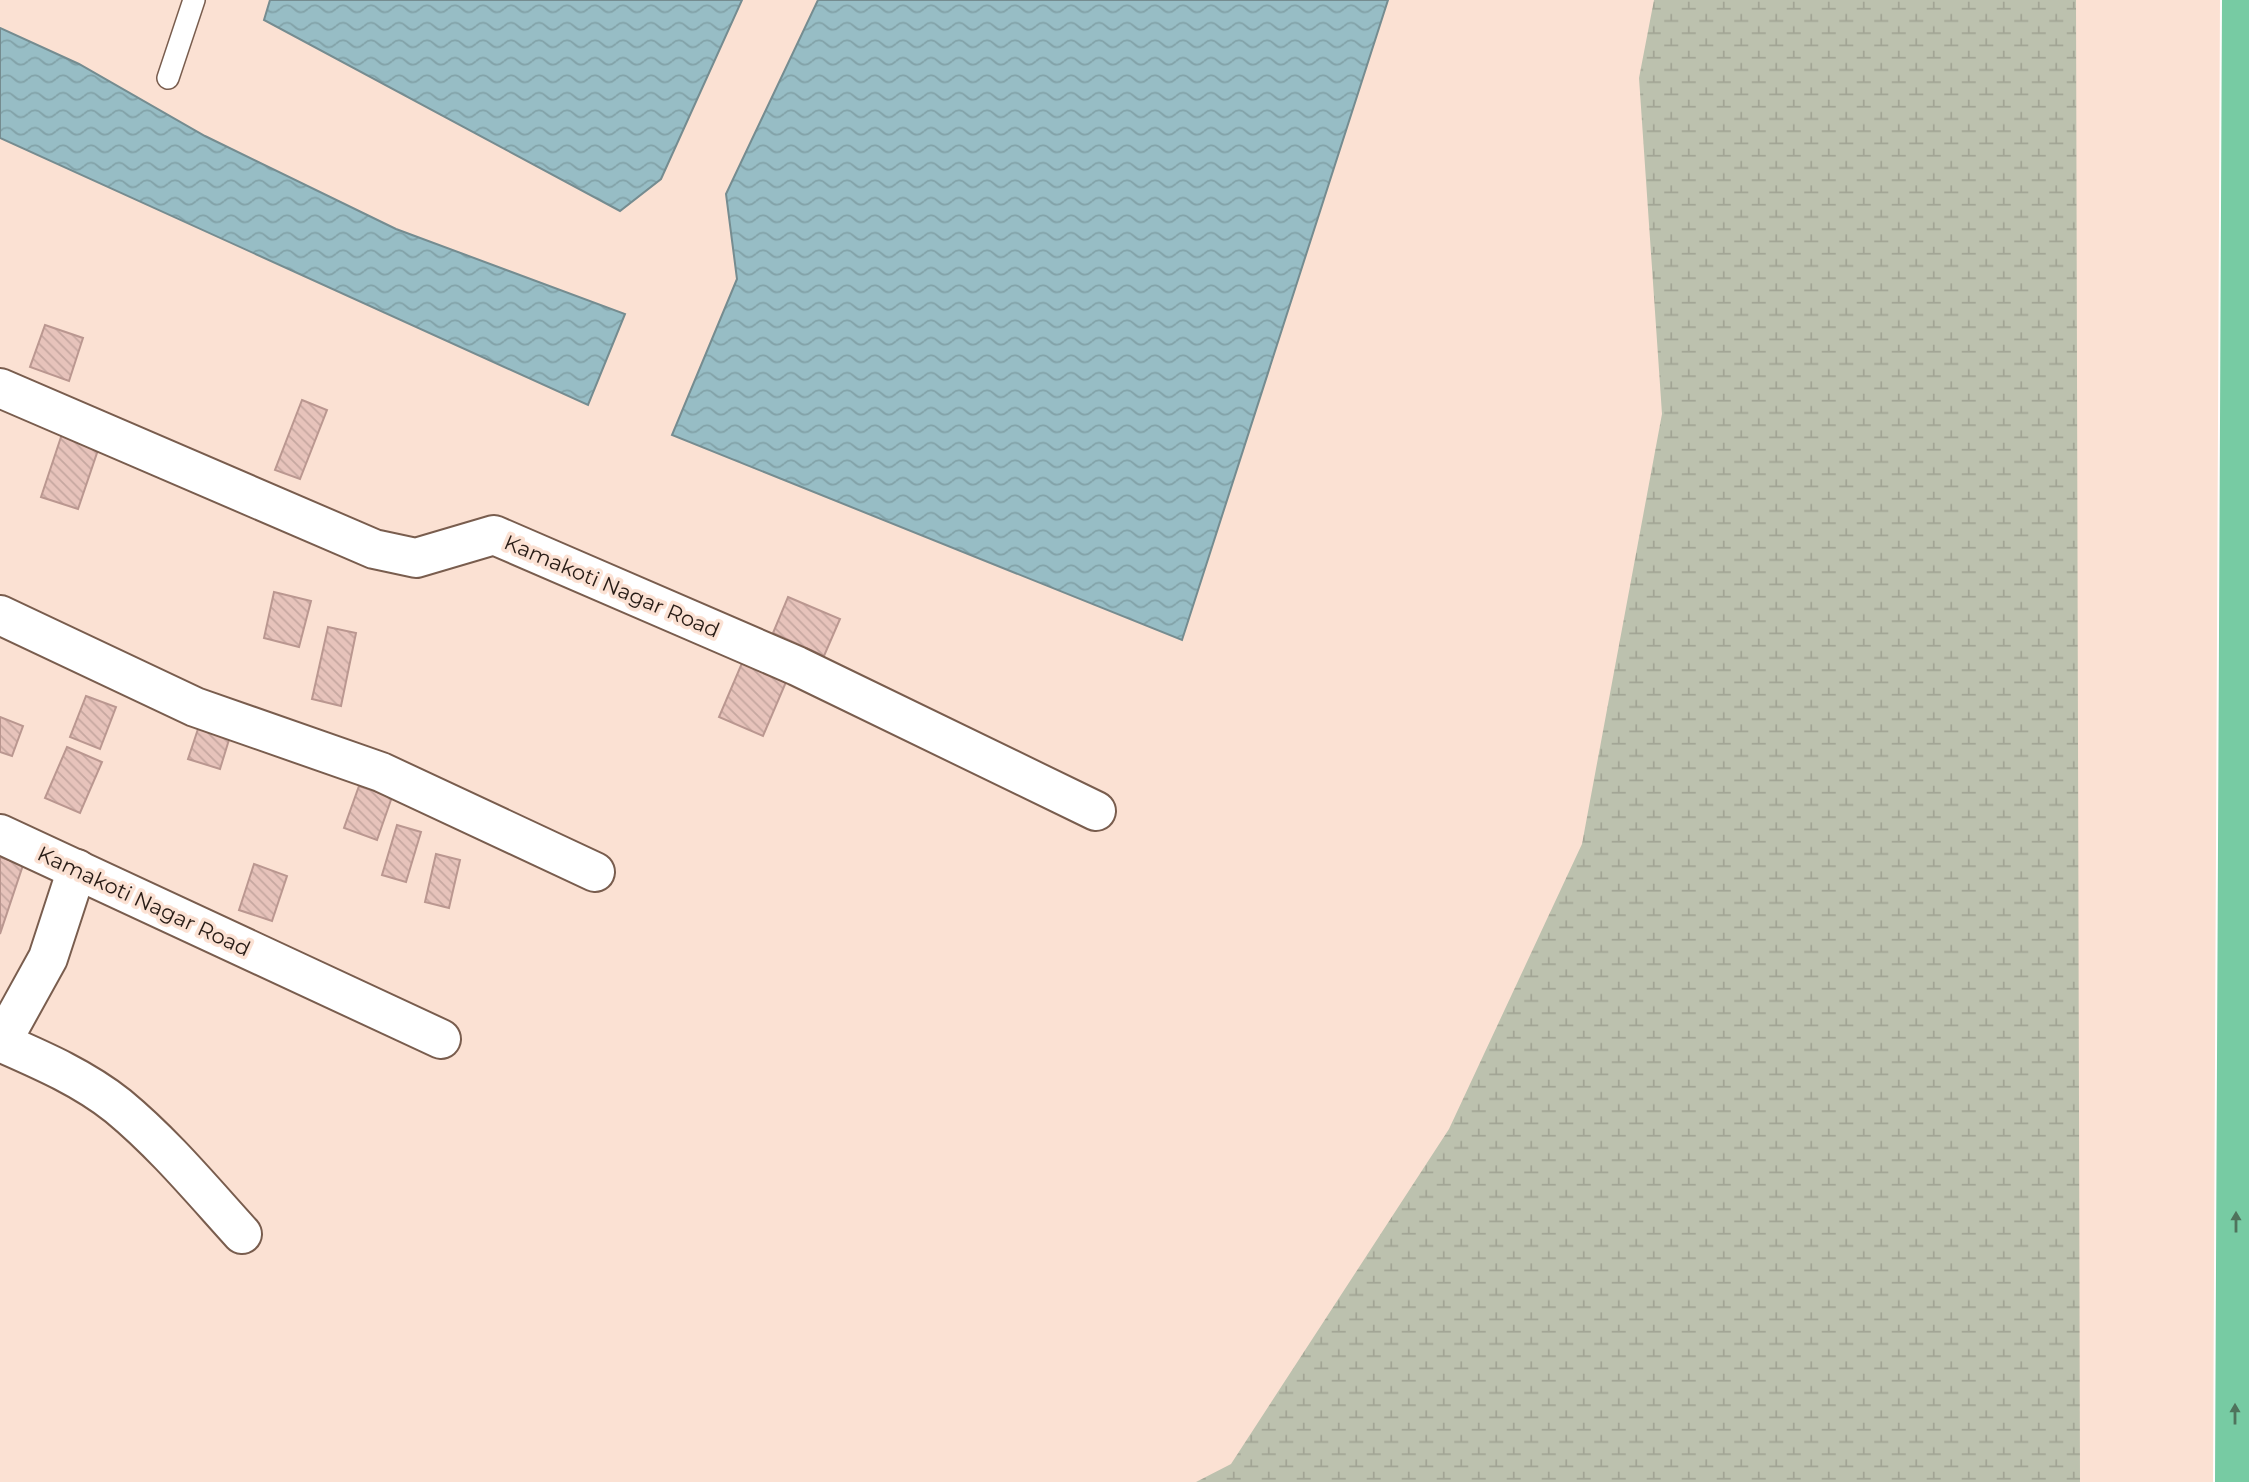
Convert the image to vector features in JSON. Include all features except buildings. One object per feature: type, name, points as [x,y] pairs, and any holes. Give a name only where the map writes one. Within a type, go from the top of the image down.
[{"type":"main road","points":[[2234,1482],[2240,1352],[2235,1290],[2241,0]]},
{"type":"street","name":"Kamakoti Nagar Road","points":[[0,388],[374,549],[416,558],[494,535],[797,666],[1096,811]]},
{"type":"street","points":[[0,615],[194,707],[381,772],[595,872]]},
{"type":"street","name":"Kamakoti Nagar Road","points":[[0,834],[441,1039]]},
{"type":"street","points":[[77,869],[48,958],[1,1043],[51,1064],[117,1105],[172,1156],[242,1234]]},
{"type":"lane","points":[[168,78],[194,0]]},
{"type":"green space","points":[[1654,0],[2076,0],[2080,1482],[1196,1482],[1231,1464],[1449,1129],[1582,844],[1662,414],[1639,78]]},
{"type":"water","points":[[270,0],[742,0],[661,179],[620,211],[264,20]]},
{"type":"water","points":[[818,0],[1388,0],[1182,640],[672,435],[737,279],[726,194]]},
{"type":"water","points":[[0,28],[79,64],[205,136],[396,229],[625,314],[588,405],[0,138]]}]
